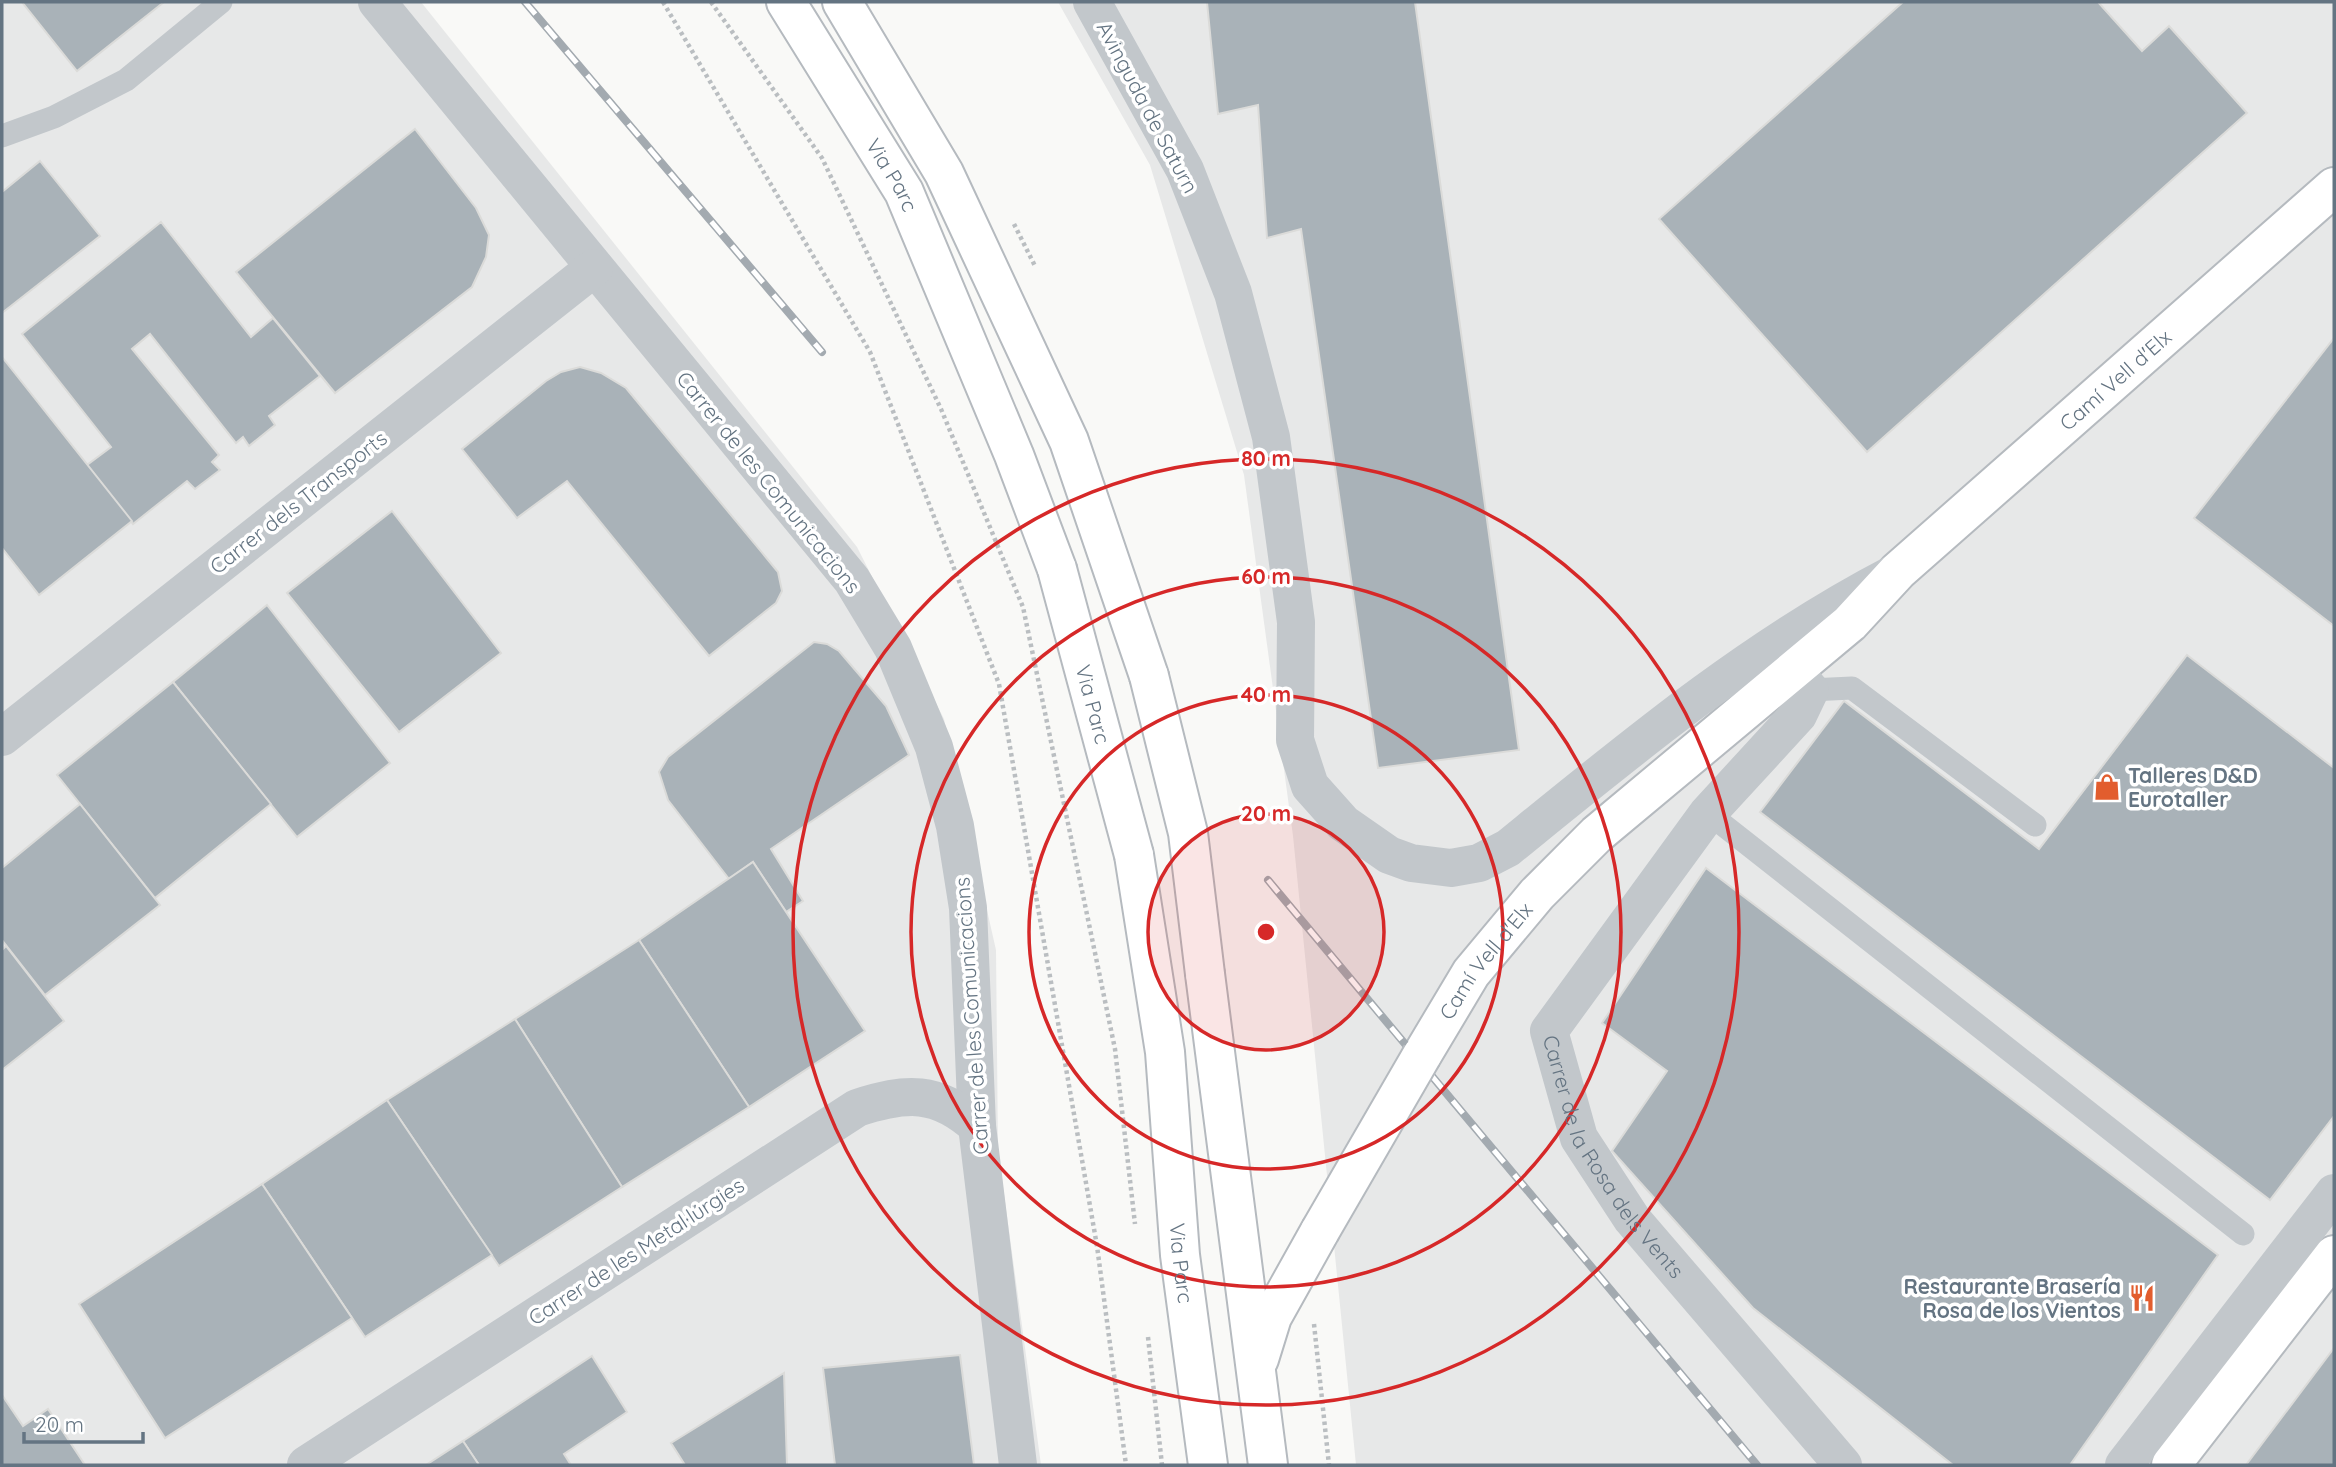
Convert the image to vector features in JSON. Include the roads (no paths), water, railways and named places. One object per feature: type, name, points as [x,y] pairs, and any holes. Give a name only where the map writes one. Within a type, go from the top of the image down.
[{"type":"main road","name":"Via Parc","points":[[786,2],[904,192],[1014,455],[1057,569],[1134,855],[1165,1052],[1181,1255],[1208,1465]]},
{"type":"main road","points":[[842,2],[944,173],[1069,441],[1149,676],[1188,833],[1257,1364]]},
{"type":"main road","name":"Camí Vell d'Elx","points":[[1268,1465],[1257,1364],[1272,1317],[1471,973],[1529,902],[1597,834],[1802,680],[1895,573],[2334,187]]},
{"type":"main road","points":[[2171,1465],[2334,1255]]},
{"type":"street","name":"Carrer de les Comunicacions","points":[[377,2],[852,580],[892,648],[934,747],[955,826],[968,908],[976,1126],[1018,1465]]},
{"type":"street","name":"Avinguda de Saturn","points":[[1091,2],[1185,170],[1233,293],[1271,437],[1296,622],[1295,740],[1310,786],[1343,823],[1389,855],[1411,863],[1451,868]]},
{"type":"street","name":"Carrer dels Transports","points":[[2,737],[594,268]]},
{"type":"street","name":"Camí Vell d'Elx","points":[[1451,868],[1479,863],[1508,848],[1703,692],[1839,602],[1895,573]]},
{"type":"street","name":"Carrer de la Rosa dels Vents","points":[[1802,680],[1798,715],[1708,813],[1549,1031],[1579,1138],[1632,1219],[1843,1465]]},
{"type":"street","name":"Carrer de les Metal·lúrgies","points":[[306,1465],[857,1108],[910,1095],[948,1105],[976,1126]]},
{"type":"street","points":[[2124,1465],[2334,1193]]},
{"type":"lane","points":[[2,136],[54,117],[126,80],[221,2]]},
{"type":"lane","points":[[1802,680],[1852,688],[2035,825]]},
{"type":"lane","points":[[1708,813],[2243,1234]]},
{"type":"railway","points":[[525,2],[822,352]]},
{"type":"railway","points":[[1268,880],[1757,1465]]},
{"type":"place","name":"Talleres D&D Eurotaller","points":[[2107,787]]},
{"type":"place","name":"Restaurante Brasería Rosa de los Vientos","points":[[2142,1298]]}]
